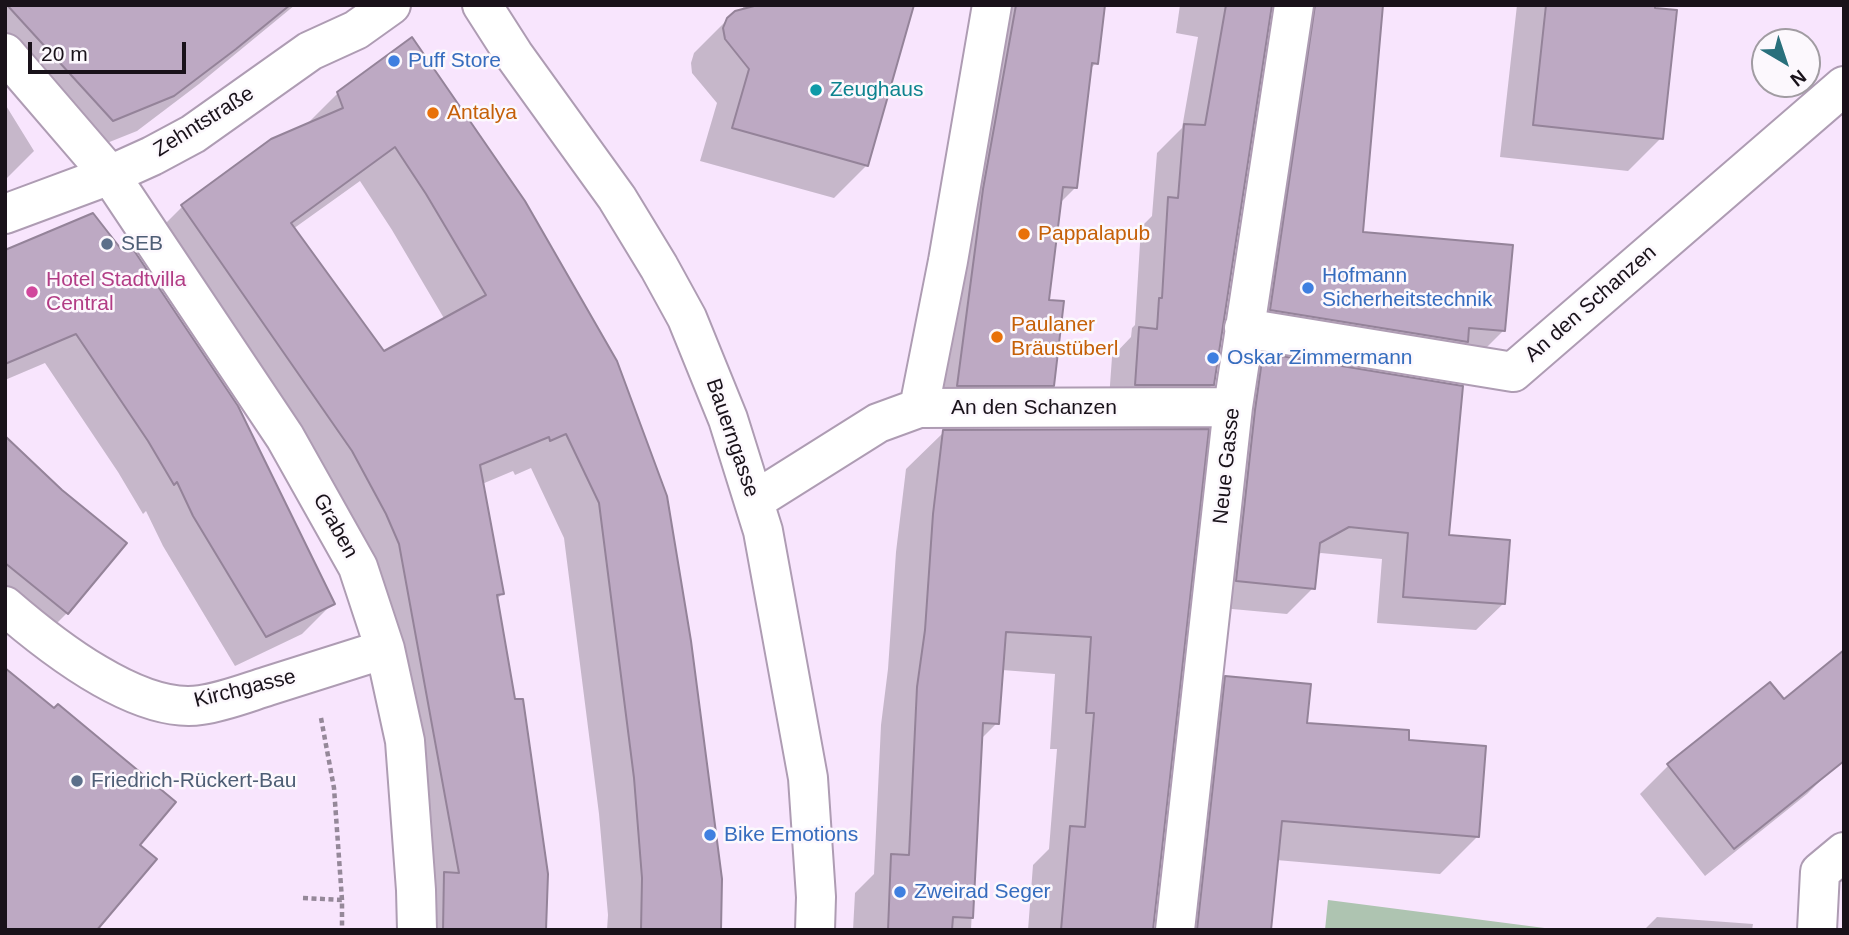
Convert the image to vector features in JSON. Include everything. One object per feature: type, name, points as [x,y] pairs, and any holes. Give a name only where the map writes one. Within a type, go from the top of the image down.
[{"type":"street","name":"Zehntstraße","points":[[5,214],[110,175],[193,134],[310,51],[356,30],[391,5]]},
{"type":"street","name":"Bauerngasse","points":[[482,5],[514,55],[617,198],[659,267],[687,318],[728,419],[763,531],[808,778],[816,897],[815,930]]},
{"type":"street","points":[[919,408],[948,261],[992,5]]},
{"type":"street","name":"Neue Gasse","points":[[1175,930],[1233,407],[1294,5]]},
{"type":"street","name":"Graben","points":[[5,53],[110,175],[285,437],[358,567],[385,649],[405,741],[417,930]]},
{"type":"street","name":"An den Schanzen","points":[[1244,328],[1513,372],[1842,87]]},
{"type":"street","name":"An den Schanzen","points":[[754,501],[878,423],[919,408],[1233,407]]},
{"type":"street","name":"Kirchgasse","points":[[5,606],[88,668],[132,693],[164,704],[199,706],[385,649]]},
{"type":"street","points":[[1817,930],[1820,872],[1844,852]]},
{"type":"path","points":[[307,674],[321,717],[334,788],[342,930]]},
{"type":"path","points":[[303,898],[342,900]]},
{"type":"green space","points":[[1328,900],[1560,930],[1325,930]]},
{"type":"building","points":[[7,5],[290,5],[174,96],[113,121]]},
{"type":"building","name":"Zeughaus","points":[[758,5],[914,5],[868,166],[732,128],[749,69],[725,39],[723,28],[727,18],[735,11]]},
{"type":"building","points":[[1016,5],[1105,5],[1098,64],[1092,63],[1077,188],[1063,187],[1049,300],[1064,301],[1054,386],[957,386],[983,189]]},
{"type":"building","points":[[1226,5],[1272,5],[1214,385],[1135,385],[1139,327],[1157,329],[1159,298],[1162,298],[1168,197],[1178,198],[1184,124],[1205,125]]},
{"type":"building","points":[[1315,5],[1383,5],[1363,232],[1513,245],[1505,331],[1469,328],[1468,342],[1270,310]]},
{"type":"building","points":[[1546,5],[1655,5],[1655,8],[1677,10],[1663,139],[1533,125]]},
{"type":"building","points":[[412,37],[525,201],[617,361],[667,496],[691,641],[722,879],[721,930],[641,930],[642,878],[634,778],[599,503],[566,434],[550,441],[549,437],[480,465],[504,594],[497,595],[515,699],[523,699],[548,874],[546,930],[443,930],[444,872],[459,873],[399,544],[352,451],[181,205],[271,139],[343,108],[337,92]],"holes":[[[395,147],[486,295],[384,351],[291,223]]]},
{"type":"building","points":[[93,213],[121,249],[129,243],[238,406],[335,604],[266,637],[193,516],[177,482],[174,485],[148,441],[76,334],[5,364],[5,250]]},
{"type":"building","points":[[1263,353],[1463,386],[1449,535],[1510,540],[1505,604],[1403,597],[1408,533],[1349,527],[1320,543],[1315,589],[1236,581]]},
{"type":"building","points":[[1209,429],[1153,930],[1061,930],[1070,826],[1085,827],[1094,713],[1086,713],[1091,637],[1006,632],[999,724],[983,723],[973,918],[953,917],[952,930],[888,930],[891,854],[909,855],[917,687],[925,630],[933,514],[943,430]]},
{"type":"building","points":[[5,436],[62,490],[127,543],[68,614],[5,563]]},
{"type":"building","points":[[1844,650],[1844,761],[1734,849],[1667,764],[1770,682],[1784,699]]},
{"type":"building","name":"Friedrich-Rückert-Bau","points":[[5,668],[54,708],[58,704],[176,802],[140,845],[157,859],[97,930],[5,930]]},
{"type":"building","points":[[1225,676],[1311,684],[1307,723],[1409,730],[1409,740],[1486,746],[1479,837],[1282,821],[1271,930],[1197,930]]},
{"type":"place","name":"Puff Store","points":[[394,61]]},
{"type":"place","name":"Zeughaus","points":[[816,90]]},
{"type":"place","name":"Antalya","points":[[433,113]]},
{"type":"place","name":"Pappalapub","points":[[1024,234]]},
{"type":"place","name":"SEB","points":[[107,244]]},
{"type":"place","name":"Hofmann Sicherheitstechnik","points":[[1308,288]]},
{"type":"place","name":"Hotel Stadtvilla Central","points":[[32,292]]},
{"type":"place","name":"Paulaner Bräustüberl","points":[[997,337]]},
{"type":"place","name":"Oskar Zimmermann","points":[[1213,358]]},
{"type":"place","name":"Friedrich-Rückert-Bau","points":[[77,781]]},
{"type":"place","name":"Bike Emotions","points":[[710,835]]},
{"type":"place","name":"Zweirad Seger","points":[[900,892]]}]
